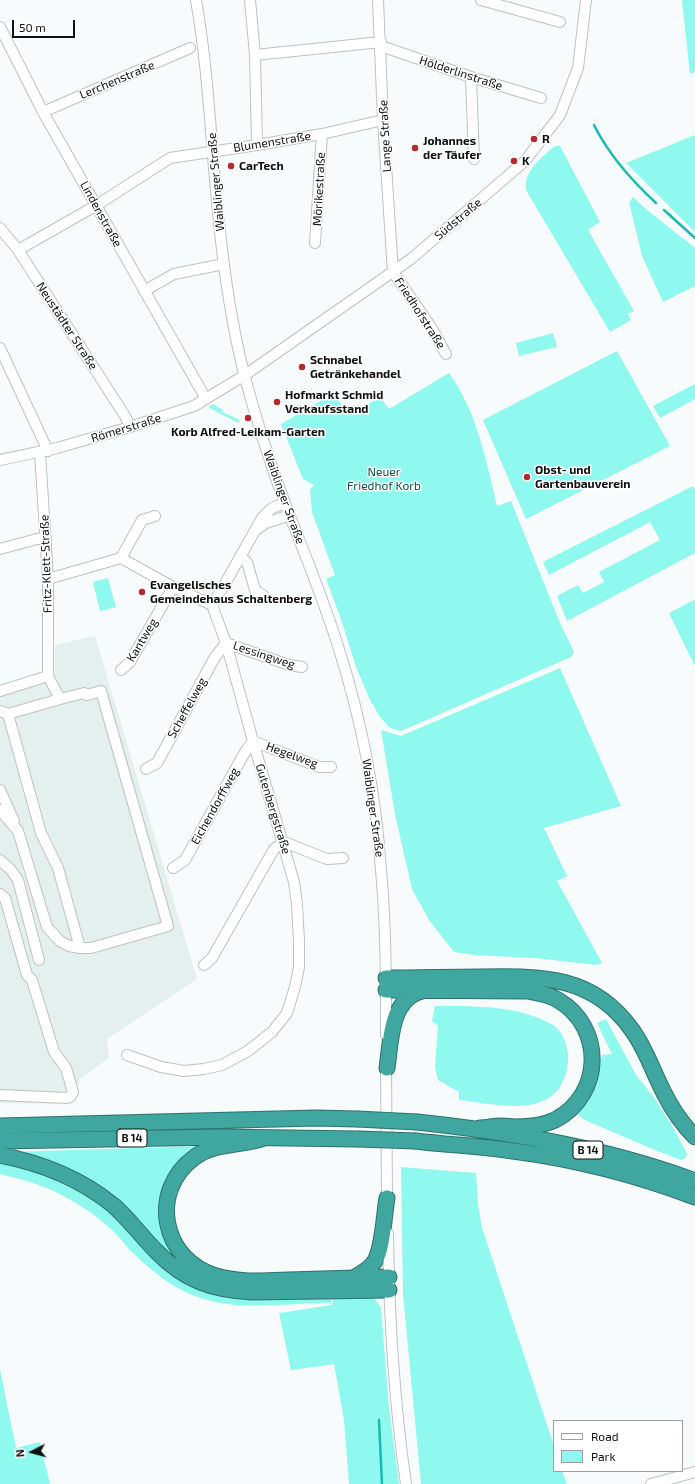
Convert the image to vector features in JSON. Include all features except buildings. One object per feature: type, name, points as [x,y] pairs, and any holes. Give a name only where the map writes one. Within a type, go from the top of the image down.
[{"type":"highway","points":[[386,984],[513,976],[562,981],[585,989],[608,1004],[624,1019],[633,1032],[677,1115],[695,1137]]},
{"type":"highway","points":[[386,984],[426,990],[511,990],[544,994],[556,999],[575,1014],[584,1026],[590,1038],[593,1064],[585,1091],[566,1113],[554,1120],[540,1124],[516,1127],[502,1126],[480,1128]]},
{"type":"highway","points":[[386,1068],[395,1018],[399,1008],[408,997],[417,992],[426,990]]},
{"type":"highway","name":"B 14","points":[[0,1126],[316,1118],[417,1122],[480,1128],[555,1142],[670,1171],[695,1181]]},
{"type":"highway","name":"B 14","points":[[0,1141],[154,1137],[416,1141],[513,1150],[551,1157],[606,1169],[667,1186],[695,1197]]},
{"type":"highway","points":[[264,1138],[252,1142],[208,1150],[195,1156],[179,1173],[168,1194],[166,1207],[169,1230],[180,1251],[196,1267],[206,1272],[230,1279],[259,1281],[351,1278],[389,1283]]},
{"type":"highway","points":[[0,1155],[38,1164],[61,1172],[81,1183],[114,1206],[169,1264],[200,1282],[215,1288],[231,1291],[252,1292],[389,1283]]},
{"type":"highway","points":[[351,1278],[369,1268],[377,1256],[387,1198]]},
{"type":"street","name":"Waiblinger Straße","points":[[196,0],[203,40],[214,151],[219,222],[233,321],[255,415],[285,503],[338,646],[364,745],[377,826],[381,869],[386,984],[389,1283],[397,1410],[406,1484]]},
{"type":"street","points":[[250,0],[255,55],[257,145]]},
{"type":"street","name":"Lange Straße","points":[[378,0],[383,120],[393,272]]},
{"type":"street","points":[[481,0],[560,22]]},
{"type":"street","name":"Südstraße","points":[[245,375],[417,254],[525,161],[560,115],[578,68],[586,0]]},
{"type":"street","name":"Lindenstraße","points":[[0,27],[43,112],[206,399]]},
{"type":"street","name":"Hölderlinstraße","points":[[255,55],[381,44],[471,77],[541,98]]},
{"type":"street","name":"Lerchenstraße","points":[[43,112],[190,48]]},
{"type":"street","points":[[471,77],[474,159]]},
{"type":"street","name":"Blumenstraße","points":[[18,250],[97,205],[170,158],[322,134],[383,120]]},
{"type":"street","name":"Mörikestraße","points":[[315,243],[322,134]]},
{"type":"street","name":"Neustädter Straße","points":[[0,228],[18,250],[125,416],[130,427]]},
{"type":"street","points":[[144,290],[174,274],[224,264]]},
{"type":"street","name":"Friedhofstraße","points":[[393,272],[431,327],[446,354]]},
{"type":"street","name":"Fritz-Klett-Straße","points":[[0,348],[44,452],[48,579],[48,676]]},
{"type":"street","name":"Römerstraße","points":[[0,460],[44,452],[181,411],[206,399],[245,375]]},
{"type":"street","points":[[121,558],[173,587],[212,605],[266,512],[285,503]]},
{"type":"street","points":[[253,533],[266,523],[290,515]]},
{"type":"street","points":[[48,579],[121,558],[142,520],[155,516]]},
{"type":"street","points":[[0,549],[46,538]]},
{"type":"street","points":[[240,557],[246,562],[255,590],[264,596]]},
{"type":"street","name":"Kantweg","points":[[121,670],[130,662],[173,587]]},
{"type":"street","name":"Gutenbergstraße","points":[[127,1055],[161,1067],[184,1071],[204,1070],[222,1065],[248,1051],[278,1026],[287,1013],[295,988],[299,961],[298,904],[294,882],[284,842],[253,741],[226,643],[212,605]]},
{"type":"street","name":"Lessingweg","points":[[226,643],[288,665],[302,667]]},
{"type":"street","name":"Scheffelweg","points":[[146,769],[157,763],[215,657],[226,643]]},
{"type":"street","points":[[0,690],[48,676],[60,699]]},
{"type":"street","points":[[0,790],[18,831],[33,885],[47,927],[60,941],[69,946],[80,948],[91,948],[168,926],[101,691],[87,695],[84,692],[4,712],[41,833],[58,868],[80,948]]},
{"type":"street","name":"Hegelweg","points":[[253,741],[319,767],[331,766]]},
{"type":"street","name":"Eichendorffweg","points":[[173,868],[185,860],[245,752],[253,741]]},
{"type":"street","points":[[0,810],[18,831]]},
{"type":"street","points":[[204,965],[212,958],[274,849],[284,842],[327,859],[343,858]]},
{"type":"street","points":[[0,860],[11,870],[18,880],[39,960]]},
{"type":"street","points":[[0,894],[5,898],[27,976],[32,980],[54,1052],[66,1068],[73,1092],[71,1096],[67,1098],[0,1095]]},
{"type":"street","points":[[651,1484],[695,1472]]},
{"type":"shaded area","points":[[95,636],[197,979],[107,1039],[109,1058],[80,1079],[73,1104],[0,1103],[0,697],[55,679],[55,645]]},
{"type":"green space","points":[[682,0],[695,0],[695,72],[690,74]]},
{"type":"green space","points":[[695,135],[695,232],[626,163]]},
{"type":"green space","points":[[555,146],[560,146],[600,222],[588,230],[634,311],[628,314],[631,320],[610,332],[526,190],[527,177],[530,171],[539,160]]},
{"type":"green space","points":[[633,197],[695,248],[695,286],[663,302],[642,256],[629,202]]},
{"type":"green space","points":[[553,333],[557,347],[519,356],[516,343]]},
{"type":"green space","points":[[617,351],[670,446],[526,519],[483,420]]},
{"type":"green space","name":"Neuer Friedhof Korb","points":[[449,373],[459,388],[474,420],[497,506],[511,501],[560,623],[574,652],[571,657],[401,731],[390,728],[380,717],[370,700],[356,667],[341,619],[326,579],[335,575],[312,512],[310,490],[314,485],[303,479],[281,424],[334,393],[344,409],[360,409],[380,397],[389,409]]},
{"type":"green space","points":[[695,384],[695,399],[660,418],[653,406]]},
{"type":"green space","points":[[213,404],[223,410],[222,412],[240,420],[238,423],[208,407]]},
{"type":"green space","points":[[693,486],[695,490],[695,553],[567,621],[557,596],[578,585],[583,593],[604,582],[599,572],[660,540],[650,522],[549,575],[543,562]]},
{"type":"green space","points":[[108,578],[116,607],[100,611],[93,582]]},
{"type":"green space","points":[[694,600],[695,601],[695,666],[669,613]]},
{"type":"green space","points":[[560,668],[621,806],[544,828],[567,876],[557,881],[602,963],[595,965],[536,958],[474,955],[454,952],[429,920],[412,889],[395,814],[381,730],[401,736]]},
{"type":"green space","points":[[435,1006],[465,1006],[511,1010],[539,1018],[553,1025],[560,1031],[565,1041],[567,1051],[568,1060],[564,1080],[555,1093],[543,1101],[528,1105],[493,1105],[459,1100],[459,1092],[438,1080],[435,1067],[438,1026],[432,1021]]},
{"type":"green space","points":[[606,1019],[636,1075],[653,1096],[674,1129],[687,1154],[685,1158],[681,1160],[655,1150],[587,1121],[577,1114],[592,1092],[602,1055],[612,1054],[597,1023]]},
{"type":"green space","points":[[203,1146],[186,1160],[173,1176],[165,1194],[163,1205],[164,1226],[167,1236],[177,1254],[191,1269],[200,1275],[218,1282],[237,1284],[375,1281],[375,1284],[251,1289],[228,1288],[203,1280],[181,1268],[161,1251],[139,1226],[108,1197],[67,1171],[7,1152]]},
{"type":"green space","points":[[0,1161],[8,1162],[69,1183],[109,1209],[155,1259],[332,1295],[331,1303],[251,1306],[220,1303],[193,1295],[173,1285],[154,1272],[129,1249],[106,1224],[80,1206],[62,1195],[39,1185],[0,1174]]},
{"type":"green space","points":[[401,1167],[476,1173],[478,1205],[482,1228],[553,1443],[553,1472],[562,1472],[567,1484],[421,1484],[403,1294]]},
{"type":"green space","points":[[363,1295],[375,1299],[381,1308],[389,1408],[399,1484],[349,1484],[344,1420],[334,1364],[291,1370],[279,1313],[332,1305],[334,1296]]},
{"type":"green space","points":[[0,1370],[16,1448],[40,1442],[50,1484],[0,1484]]},
{"type":"waterway","points":[[594,125],[606,147],[621,167],[656,203]]},
{"type":"waterway","points":[[664,210],[695,238]]},
{"type":"waterway","points":[[379,1420],[382,1484]]},
{"type":"place","name":"R","points":[[534,139]]},
{"type":"place","name":"Johannes der Täufer","points":[[415,148]]},
{"type":"place","name":"K","points":[[514,161]]},
{"type":"place","name":"CarTech","points":[[231,166]]},
{"type":"place","name":"Schnabel Getränkehandel","points":[[302,367]]},
{"type":"place","name":"Hofmarkt Schmid Verkaufsstand","points":[[277,402]]},
{"type":"place","name":"Korb Alfred-Leikam-Garten","points":[[248,418]]},
{"type":"place","name":"Obst- und Gartenbauverein","points":[[527,477]]},
{"type":"place","name":"Evangelisches Gemeindehaus Schaltenberg","points":[[142,592]]}]
